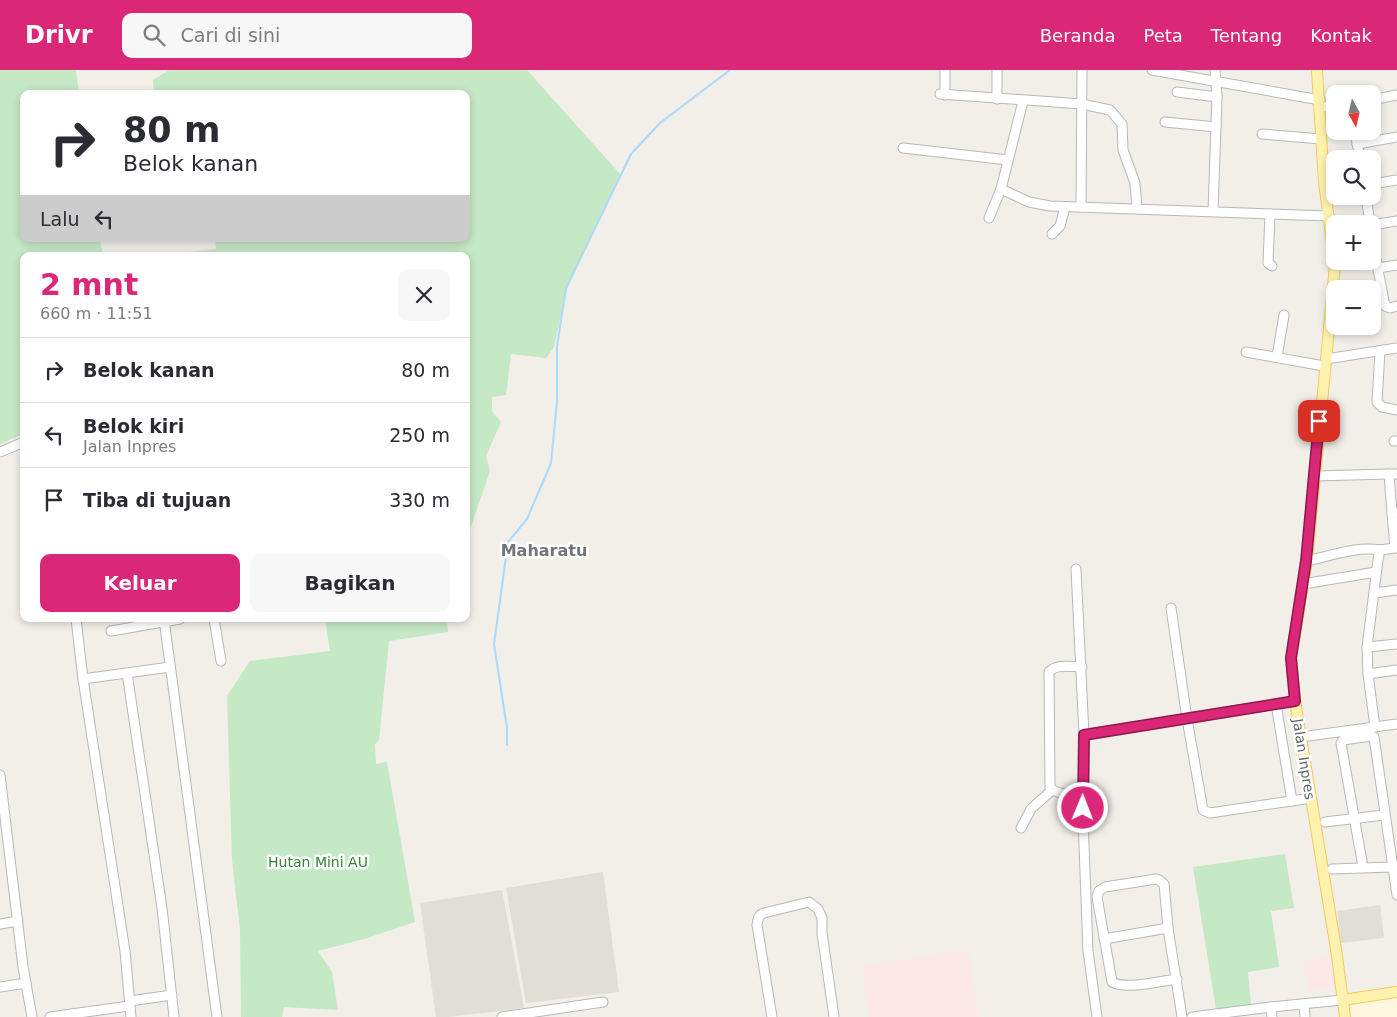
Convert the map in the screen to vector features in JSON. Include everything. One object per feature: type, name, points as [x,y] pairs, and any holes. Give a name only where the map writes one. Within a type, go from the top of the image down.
[{"type":"main road","name":"Jalan Inpres","points":[[1317,70],[1324,182],[1330,215]]},
{"type":"main road","name":"Jalan Inpres","points":[[1334,270],[1306,561],[1291,658],[1300,738],[1336,949],[1345,1017]]},
{"type":"main road","points":[[1342,1000],[1397,992]]},
{"type":"street","points":[[945,70],[943,95],[1082,104],[1107,108],[1122,124],[1123,150],[1135,183],[1137,208]]},
{"type":"street","points":[[997,70],[997,99]]},
{"type":"street","points":[[1081,207],[1082,70]]},
{"type":"street","points":[[1152,70],[1216,81],[1326,105]]},
{"type":"street","points":[[1213,211],[1217,97],[1215,70]]},
{"type":"street","points":[[1176,92],[1217,97]]},
{"type":"street","points":[[1381,98],[1397,95]]},
{"type":"street","points":[[989,218],[1001,189],[1022,101]]},
{"type":"street","points":[[1165,122],[1216,127]]},
{"type":"street","points":[[1262,134],[1321,140]]},
{"type":"street","points":[[1357,144],[1397,137]]},
{"type":"street","points":[[1356,140],[1358,150]]},
{"type":"street","points":[[903,148],[1008,160]]},
{"type":"street","points":[[1381,183],[1397,180]]},
{"type":"street","points":[[1001,189],[1039,205],[1326,216]]},
{"type":"street","points":[[1052,234],[1060,226],[1064,207]]},
{"type":"street","points":[[1270,214],[1268,263],[1272,266]]},
{"type":"street","points":[[1381,223],[1397,221]]},
{"type":"street","points":[[1381,268],[1397,265]]},
{"type":"street","points":[[1378,270],[1386,306],[1390,308],[1397,306]]},
{"type":"street","points":[[1277,358],[1284,315]]},
{"type":"street","points":[[1246,352],[1277,358],[1325,362],[1397,348]]},
{"type":"street","points":[[1380,351],[1377,402],[1382,407],[1397,410]]},
{"type":"street","points":[[0,452],[20,444]]},
{"type":"street","points":[[1306,561],[1351,551],[1396,548],[1393,474],[1314,476]]},
{"type":"street","points":[[1376,727],[1368,674],[1367,647],[1380,550]]},
{"type":"street","points":[[1076,569],[1082,667],[1084,735],[1083,820],[1088,951],[1097,1017]]},
{"type":"street","points":[[1303,584],[1376,572]]},
{"type":"street","points":[[1375,593],[1397,590]]},
{"type":"street","points":[[1171,608],[1187,719],[1205,812],[1210,813],[1311,798]]},
{"type":"street","points":[[76,622],[83,679],[125,951],[131,1017]]},
{"type":"street","points":[[111,631],[154,622]]},
{"type":"street","points":[[164,622],[217,1017]]},
{"type":"street","points":[[214,622],[221,662]]},
{"type":"street","points":[[1367,647],[1397,644]]},
{"type":"street","points":[[1052,790],[1050,788],[1049,672],[1052,669],[1063,666],[1082,667]]},
{"type":"street","points":[[83,679],[170,667]]},
{"type":"street","points":[[1368,674],[1397,670]]},
{"type":"street","points":[[127,673],[162,908],[174,1017]]},
{"type":"street","points":[[1084,735],[1295,701]]},
{"type":"street","points":[[1276,704],[1292,801]]},
{"type":"street","points":[[1300,738],[1397,724]]},
{"type":"street","points":[[1363,867],[1341,743],[1343,740],[1371,736],[1374,737],[1397,895]]},
{"type":"street","points":[[0,775],[32,1017]]},
{"type":"street","points":[[1052,790],[1064,794],[1084,795]]},
{"type":"street","points":[[1021,828],[1031,809],[1052,790]]},
{"type":"street","points":[[1325,822],[1384,814]]},
{"type":"street","points":[[1332,869],[1393,867]]},
{"type":"street","points":[[1176,979],[1118,986],[1112,982],[1097,897],[1099,890],[1105,887],[1159,880],[1164,884],[1168,928],[1182,1017]]},
{"type":"street","points":[[772,1017],[757,925],[758,918],[760,914],[809,902],[818,909],[822,918],[822,933],[834,1017]]},
{"type":"street","points":[[0,924],[18,921]]},
{"type":"street","points":[[1104,939],[1168,928]]},
{"type":"street","points":[[0,987],[26,983]]},
{"type":"street","points":[[50,1017],[172,995]]},
{"type":"street","points":[[1192,1017],[1342,1000]]},
{"type":"street","points":[[502,1017],[552,1013],[603,1002]]},
{"type":"street","points":[[1304,1004],[1305,1017]]},
{"type":"street","points":[[1271,1007],[1272,1017]]},
{"type":"shaded area","points":[[603,872],[619,992],[526,1003],[506,888]]},
{"type":"shaded area","points":[[502,890],[524,1008],[436,1017],[420,903]]},
{"type":"shaded area","points":[[1380,905],[1384,938],[1341,943],[1337,911]]},
{"type":"shaded area","points":[[969,950],[978,1017],[869,1017],[862,965]]},
{"type":"shaded area","points":[[1332,956],[1337,986],[1308,991],[1304,960]]},
{"type":"shaded area","points":[[1397,996],[1397,1017],[1350,1017],[1348,1003]]},
{"type":"green space","points":[[0,70],[76,70],[78,90],[20,90],[20,242],[101,242],[102,252],[20,252],[20,436],[0,444]]},
{"type":"green space","points":[[169,70],[527,70],[621,175],[567,289],[554,347],[546,358],[511,354],[506,395],[492,397],[492,411],[501,422],[486,456],[490,471],[470,529],[470,252],[188,252],[216,249],[215,242],[470,242],[470,90],[154,90],[153,80]]},
{"type":"green space","name":"Hutan Mini AU","points":[[325,622],[447,622],[448,632],[389,641],[379,740],[375,744],[376,764],[387,762],[415,922],[364,939],[318,951],[332,972],[338,1010],[284,1007],[282,1017],[241,1017],[240,930],[232,860],[227,696],[250,661],[330,651]]},
{"type":"green space","points":[[1285,854],[1294,908],[1271,911],[1279,967],[1248,972],[1251,1005],[1216,1009],[1193,867]]},
{"type":"waterway","points":[[507,745],[507,728],[494,644],[508,542],[527,519],[551,463],[557,401],[557,346],[566,288],[631,154],[660,123],[730,70]]},
{"type":"district","name":"Maharatu","points":[[544,550]]},
{"type":"route","points":[[1083,808],[1084,735],[1295,701],[1291,658],[1306,561],[1319,421]]}]
